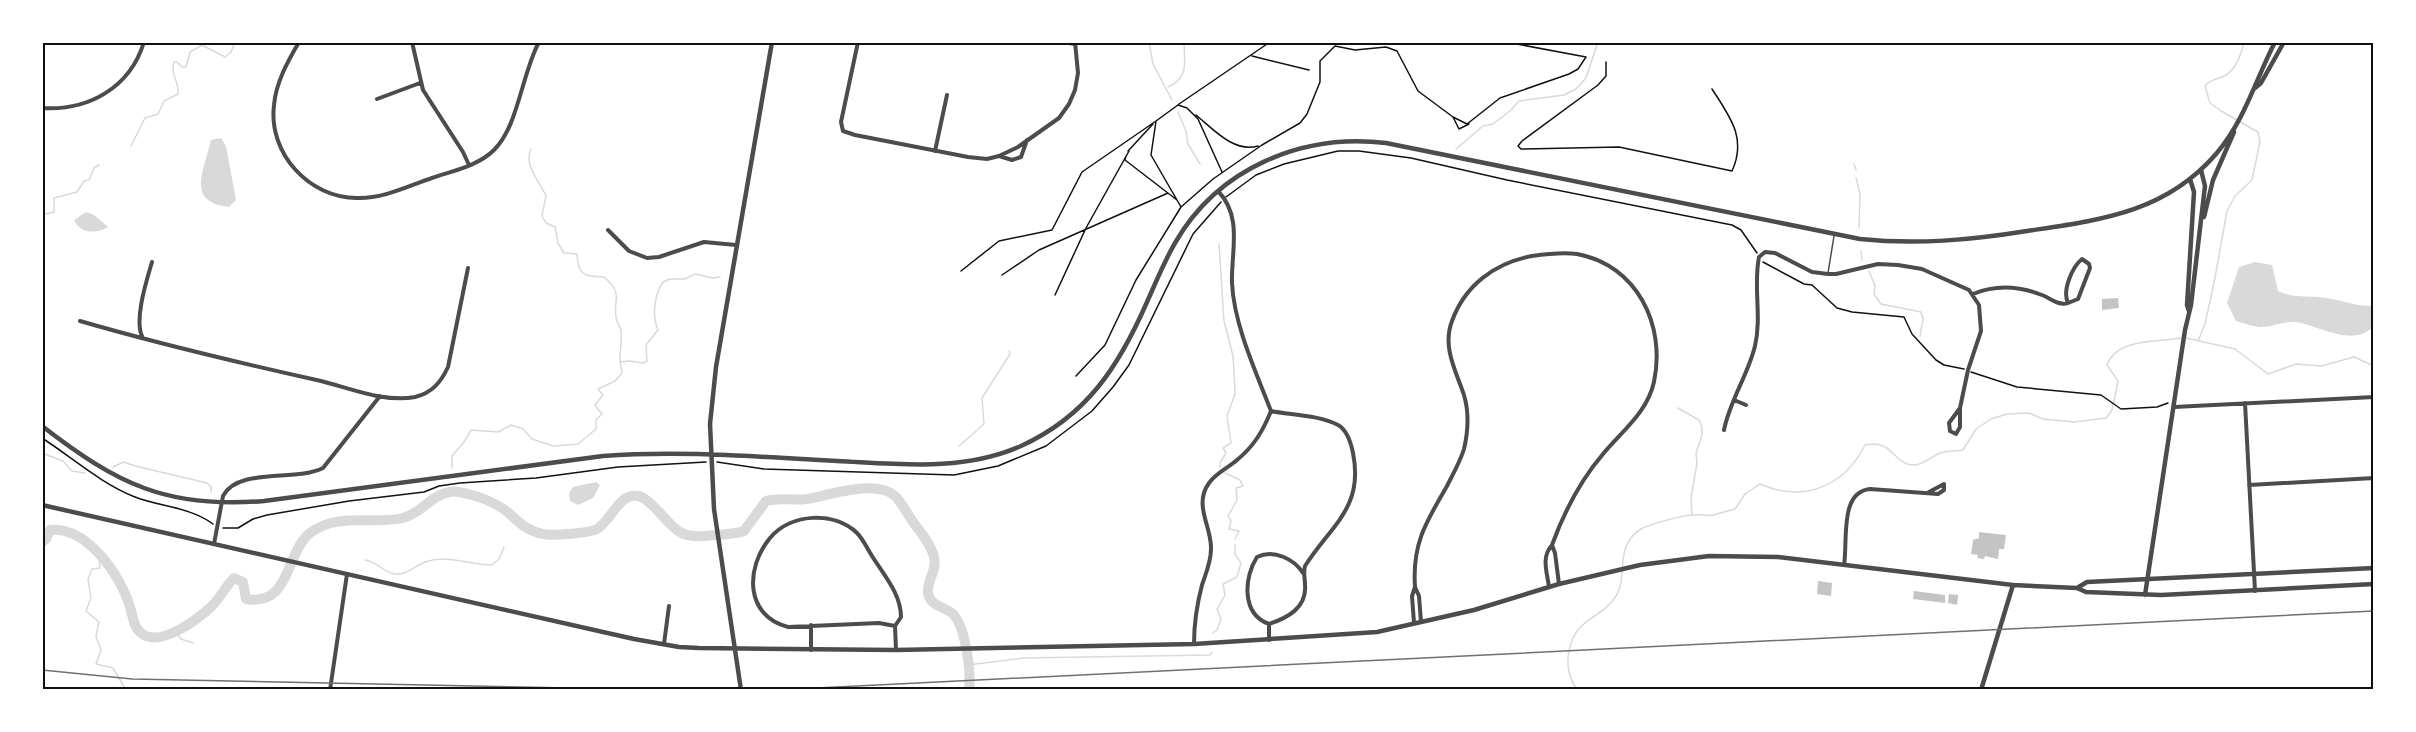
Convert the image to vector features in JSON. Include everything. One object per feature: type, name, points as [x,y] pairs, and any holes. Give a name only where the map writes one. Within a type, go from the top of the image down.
[{"type":"street","points":[[42,108],[73,107],[88,103],[105,94],[129,72],[144,42]]},
{"type":"street","points":[[299,42],[276,91],[273,116],[275,131],[287,160],[294,170],[312,185],[347,198],[375,197],[468,165],[490,154],[507,132],[539,42]]},
{"type":"street","points":[[412,42],[420,84],[428,101],[463,152],[468,165]]},
{"type":"street","points":[[741,690],[716,525],[710,424],[712,394],[736,245],[772,42]]},
{"type":"street","points":[[858,42],[841,122],[843,131],[935,151],[987,159],[999,156],[1027,140],[1059,118],[1069,104],[1075,90],[1078,73],[1075,43],[1063,42]]},
{"type":"street","points":[[2198,243],[2213,180],[2275,42]]},
{"type":"street","points":[[2255,88],[2261,83],[2284,42]]},
{"type":"street","points":[[377,99],[420,84]]},
{"type":"street","points":[[935,151],[947,95]]},
{"type":"street","points":[[42,426],[89,461],[128,482],[167,495],[222,503],[264,501],[634,453],[917,465],[965,462],[999,454],[1031,441],[1051,430],[1084,403],[1101,385],[1128,344],[1174,243],[1192,217],[1218,191],[1251,168],[1290,151],[1328,142],[1370,141],[1834,235],[1887,242],[1936,243],[2087,222],[2122,215],[2148,205],[2201,170],[2237,126]]},
{"type":"street","points":[[999,156],[1012,160],[1021,157],[1027,140]]},
{"type":"street","points":[[2145,595],[2198,243],[2205,186],[2201,170]]},
{"type":"street","points":[[2189,311],[2187,305],[2194,192],[2190,179]]},
{"type":"street","points":[[1194,644],[1199,596],[1211,552],[1209,530],[1203,513],[1203,498],[1209,483],[1238,459],[1260,436],[1270,411],[1240,326],[1234,297],[1234,221],[1225,198],[1218,191]]},
{"type":"street","points":[[608,230],[629,251],[647,258],[659,257],[704,242],[736,245]]},
{"type":"street","points":[[1724,430],[1755,346],[1758,321],[1756,276],[1759,257],[1765,252],[1775,253],[1812,272],[1828,274],[1878,264],[1922,269],[1969,290],[1979,305],[1982,324],[1968,370],[1960,408],[1960,427],[1956,434],[1950,430],[1949,423],[1960,408]]},
{"type":"street","points":[[1414,623],[1412,596],[1415,587],[1414,558],[1418,541],[1459,462],[1466,438],[1466,406],[1449,350],[1451,321],[1464,296],[1476,282],[1492,270],[1518,259],[1567,253],[1592,258],[1609,266],[1627,279],[1639,294],[1650,314],[1655,331],[1656,366],[1651,395],[1644,408],[1602,455],[1578,487],[1552,545],[1547,551],[1545,558],[1549,587]]},
{"type":"street","points":[[1973,294],[1983,289],[2010,287],[2043,295],[2062,305],[2078,299],[2090,268],[2086,260],[2082,259],[2077,264],[2065,293],[2067,303]]},
{"type":"street","points":[[143,338],[140,333],[140,314],[152,262]]},
{"type":"street","points":[[80,321],[380,396],[416,396],[433,389],[448,367],[468,267]]},
{"type":"street","points":[[214,544],[226,490],[239,481],[312,473],[323,468],[380,396]]},
{"type":"street","points":[[2174,407],[2374,397]]},
{"type":"street","points":[[1734,400],[1746,405]]},
{"type":"street","points":[[2245,403],[2255,591]]},
{"type":"street","points":[[1270,411],[1339,426],[1346,434],[1355,464],[1355,481],[1347,510],[1309,560],[1303,574]]},
{"type":"street","points":[[2249,485],[2374,478]]},
{"type":"street","points":[[1845,565],[1847,510],[1853,497],[1863,489],[1929,492]]},
{"type":"street","points":[[42,505],[664,645],[735,649],[896,650],[1194,644],[1377,632],[1474,610],[1558,584],[1635,566],[1677,559],[1739,555],[1778,557],[2013,585],[2077,588],[2086,592],[2145,595],[2374,584]]},
{"type":"street","points":[[895,626],[879,623],[788,627],[775,624],[762,614],[756,601],[754,571],[760,554],[771,537],[785,526],[819,517],[837,520],[859,535],[898,597],[901,617],[895,626],[896,650]]},
{"type":"street","points":[[1552,545],[1558,584]]},
{"type":"street","points":[[1270,554],[1298,565],[1303,574],[1306,592],[1300,606],[1284,618],[1269,624],[1255,614],[1247,592],[1252,565],[1257,557],[1270,554]]},
{"type":"street","points":[[2077,588],[2087,582],[2374,568]]},
{"type":"street","points":[[330,690],[347,574]]},
{"type":"street","points":[[1982,690],[2013,585]]},
{"type":"street","points":[[1415,587],[1419,596],[1422,622]]},
{"type":"street","points":[[664,645],[669,606]]},
{"type":"street","points":[[1269,624],[1269,640]]},
{"type":"street","points":[[811,625],[811,650]]},
{"type":"lane","points":[[1828,274],[1834,235]]},
{"type":"path","points":[[961,271],[999,241],[1052,230],[1082,172],[1190,95],[1270,42]]},
{"type":"path","points":[[1453,117],[1459,129],[1470,124],[1500,99],[1578,69],[1586,57],[1506,42]]},
{"type":"path","points":[[1076,376],[1105,345],[1136,280],[1181,207],[1222,173],[1300,123],[1307,114],[1320,82],[1320,61],[1335,46],[1355,50],[1386,47],[1397,51],[1418,91],[1453,117],[1470,124]]},
{"type":"path","points":[[1251,56],[1309,70]]},
{"type":"path","points":[[1606,62],[1606,76],[1598,86],[1518,146],[1521,148],[1619,147],[1732,171],[1739,148],[1735,125],[1713,90]]},
{"type":"path","points":[[1178,105],[1187,108],[1236,145],[1250,148],[1262,146]]},
{"type":"path","points":[[1194,114],[1222,173]]},
{"type":"path","points":[[1055,295],[1086,228],[1129,151],[1156,121]]},
{"type":"path","points":[[1156,121],[1151,155],[1181,207]]},
{"type":"path","points":[[1129,151],[1125,160],[1179,202]]},
{"type":"path","points":[[42,438],[117,489],[137,497],[196,513],[217,526],[230,529],[238,528],[253,519],[267,515],[348,501],[424,492],[460,483],[688,461],[718,462],[764,469],[932,475],[954,475],[998,466],[1046,446],[1092,411],[1113,387],[1129,365],[1193,234],[1225,198],[1256,175],[1284,164],[1338,151],[1359,151],[1411,158],[1507,180],[1732,225],[1742,230],[1766,265],[1804,284],[1812,285],[1837,308],[1852,312],[1904,317],[1908,321],[1912,334],[1936,360],[1944,365],[1968,370],[2017,387],[2093,394],[2108,398],[2119,408],[2157,407],[2170,402]]},
{"type":"path","points":[[1002,275],[1039,250],[1168,193]]},
{"type":"shaded area","points":[[221,138],[226,146],[236,200],[229,207],[215,204],[202,192],[202,174],[211,140]]},
{"type":"shaded area","points":[[86,212],[94,215],[108,227],[94,232],[80,228],[74,220]]},
{"type":"shaded area","points":[[2255,262],[2272,265],[2278,291],[2296,296],[2326,298],[2374,306],[2374,326],[2366,332],[2346,335],[2296,322],[2259,327],[2236,321],[2227,303],[2239,267]]},
{"type":"shaded area","points":[[596,482],[600,485],[593,498],[578,505],[570,501],[569,493],[573,487]]},
{"type":"building","points":[[2118,298],[2119,308],[2102,310],[2102,299]]},
{"type":"building","points":[[1979,532],[2006,535],[2004,549],[1999,549],[1998,559],[1985,556],[1984,559],[1977,558],[1978,555],[1971,554],[1973,540],[1979,538]]},
{"type":"building","points":[[1818,581],[1832,583],[1831,596],[1817,594]]},
{"type":"building","points":[[1914,591],[1945,595],[1945,603],[1913,599]]},
{"type":"building","points":[[1949,594],[1958,595],[1957,605],[1948,603]]},
{"type":"waterway","points":[[131,146],[145,118],[158,114],[164,101],[178,94],[173,71],[174,62],[186,67],[190,52],[202,45],[225,57],[231,52],[235,42]]},
{"type":"waterway","points":[[1149,42],[1153,64],[1172,100]]},
{"type":"waterway","points":[[1168,87],[1180,79],[1183,74],[1184,42]]},
{"type":"waterway","points":[[1456,149],[1483,126],[1493,124],[1519,101],[1564,95],[1576,89],[1586,78],[1598,42]]},
{"type":"waterway","points":[[2198,341],[2205,324],[2227,211],[2235,196],[2252,180],[2260,142],[2258,132],[2210,103],[2205,86],[2233,69],[2244,42]]},
{"type":"waterway","points":[[1178,112],[1186,131],[1188,144],[1200,164]]},
{"type":"waterway","points":[[452,468],[452,456],[471,430],[498,432],[511,425],[523,429],[532,439],[553,446],[578,444],[596,429],[596,420],[602,414],[595,405],[603,395],[598,389],[615,381],[622,373],[621,330],[615,311],[616,292],[604,277],[583,273],[579,267],[577,254],[564,253],[558,243],[555,227],[546,223],[542,216],[546,196],[529,161],[531,149]]},
{"type":"waterway","points":[[1854,164],[1856,170]]},
{"type":"waterway","points":[[42,215],[54,212],[54,198],[77,192],[84,181],[89,180],[94,168],[99,165]]},
{"type":"waterway","points":[[1856,178],[1860,194],[1859,228]]},
{"type":"waterway","points":[[1219,244],[1224,321],[1233,356],[1235,394],[1227,416],[1231,443],[1223,448],[1226,453],[1220,467]]},
{"type":"waterway","points":[[1861,251],[1862,260]]},
{"type":"waterway","points":[[1869,271],[1875,286],[1874,294],[1881,304],[1921,312],[1923,319],[1920,336]]},
{"type":"waterway","points":[[621,362],[643,363],[647,361],[646,345],[658,330],[655,306],[663,282],[670,279],[685,279],[695,274],[713,278],[720,277]]},
{"type":"waterway","points":[[1577,690],[1568,667],[1572,640],[1577,631],[1610,604],[1616,596],[1620,588],[1627,544],[1632,536],[1641,529],[1682,516],[1713,515],[1735,509],[1745,494],[1760,484],[1776,490],[1792,492],[1821,487],[1834,481],[1846,471],[1865,445],[1882,446],[1907,464],[1917,465],[1940,453],[1963,450],[1976,429],[1991,419],[2007,414],[2029,413],[2043,419],[2074,422],[2106,418],[2112,410],[2118,381],[2107,365],[2112,356],[2119,350],[2139,343],[2181,338]]},
{"type":"waterway","points":[[2186,338],[2235,349],[2268,374],[2296,364],[2321,366],[2354,357],[2374,366]]},
{"type":"waterway","points":[[959,446],[984,424],[982,398],[1010,354],[1009,351]]},
{"type":"waterway","points":[[1678,408],[1699,420],[1702,427],[1696,453],[1697,463],[1691,498],[1692,514]]},
{"type":"waterway","points":[[42,453],[63,461],[72,471],[85,473]]},
{"type":"waterway","points":[[113,467],[124,462],[207,483],[211,487],[211,492]]},
{"type":"waterway","points":[[1225,473],[1240,480],[1243,486],[1236,488],[1237,500],[1228,516],[1231,520],[1229,529],[1239,531],[1235,539]]},
{"type":"waterway","points":[[42,542],[50,530],[64,531],[89,544],[119,581],[138,630],[148,637],[157,637],[178,631],[206,612],[234,578],[243,582],[246,599],[261,599],[271,595],[286,576],[302,542],[310,533],[321,527],[343,521],[403,518],[410,516],[437,497],[452,491],[490,501],[530,530],[547,535],[579,533],[597,529],[625,498],[637,496],[649,502],[678,531],[697,536],[744,531],[766,501],[807,499],[865,488],[876,489],[887,491],[895,496],[931,548],[935,562],[928,587],[929,597],[931,601],[951,612],[962,630],[967,651],[969,690]]},
{"type":"waterway","points":[[1213,633],[1217,630],[1221,619],[1217,609],[1225,595],[1223,584],[1237,577],[1241,563],[1235,554],[1235,545]]},
{"type":"waterway","points":[[365,560],[391,573],[399,574],[425,562],[442,559],[492,565],[499,559],[504,547]]},
{"type":"waterway","points":[[98,552],[100,568],[92,569],[88,579],[91,598],[86,611],[99,622],[96,636],[101,650],[96,664],[113,668],[126,690]]},
{"type":"waterway","points":[[175,631],[181,639],[193,643]]},
{"type":"waterway","points":[[968,665],[1023,658],[1210,655],[1212,652]]},
{"type":"railway","points":[[776,690],[2374,611]]},
{"type":"railway","points":[[42,670],[132,679],[665,690]]}]
